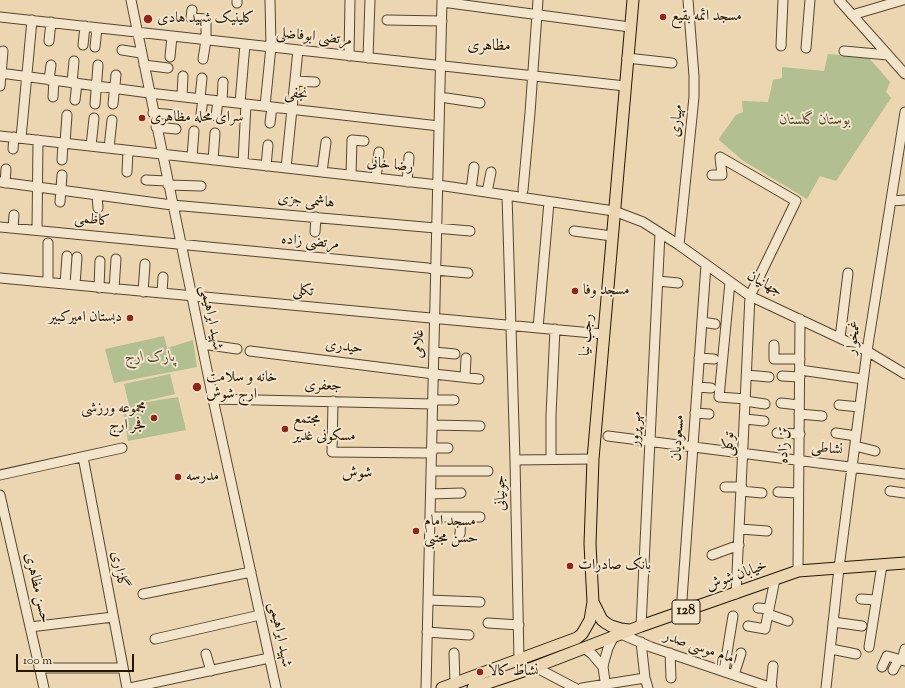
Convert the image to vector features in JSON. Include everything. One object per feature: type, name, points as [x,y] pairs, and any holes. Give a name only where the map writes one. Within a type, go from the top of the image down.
[{"type":"main road","name":"رجب نیا","points":[[577,638],[587,628],[593,602],[590,544],[593,459],[632,0]]},
{"type":"main road","name":"خیابان شوش","points":[[472,688],[535,667],[627,632],[798,571],[905,563]]},
{"type":"main road","name":"رجب نیا","points":[[593,602],[602,620],[611,626],[627,632]]},
{"type":"main road","points":[[442,688],[577,638],[584,648]]},
{"type":"street","name":"شهید ابراهیمی","points":[[131,0],[180,244],[276,688]]},
{"type":"street","points":[[270,0],[270,123]]},
{"type":"street","points":[[349,56],[350,0]]},
{"type":"street","points":[[368,58],[370,0]]},
{"type":"street","points":[[523,190],[538,0]]},
{"type":"street","name":"مهیاری","points":[[679,244],[694,98],[694,76],[688,0]]},
{"type":"street","points":[[781,46],[783,0]]},
{"type":"street","points":[[806,48],[810,0]]},
{"type":"street","points":[[839,0],[905,74]]},
{"type":"street","points":[[852,15],[903,0]]},
{"type":"street","points":[[442,1],[630,27]]},
{"type":"street","name":"غلامی","points":[[426,688],[442,1]]},
{"type":"street","points":[[192,10],[191,18],[206,19],[206,40],[203,59]]},
{"type":"street","name":"مرتضی ابوفاضلی","points":[[0,17],[625,86]]},
{"type":"street","points":[[13,149],[17,137],[27,77],[32,20]]},
{"type":"street","points":[[387,20],[442,21]]},
{"type":"street","points":[[49,41],[51,22]]},
{"type":"street","points":[[82,45],[85,26]]},
{"type":"street","points":[[95,47],[97,28]]},
{"type":"street","points":[[170,57],[172,36]]},
{"type":"street","points":[[243,163],[245,44]]},
{"type":"street","points":[[122,50],[141,53]]},
{"type":"street","points":[[286,168],[298,50]]},
{"type":"street","points":[[0,86],[3,51]]},
{"type":"street","points":[[844,51],[888,55]]},
{"type":"street","points":[[627,58],[672,63]]},
{"type":"street","points":[[74,61],[75,100]]},
{"type":"street","points":[[51,65],[53,97]]},
{"type":"street","points":[[95,104],[98,65]]},
{"type":"street","points":[[144,65],[168,68]]},
{"type":"street","name":"نجفی","points":[[1,73],[182,96],[201,99],[221,106],[243,103],[440,126]]},
{"type":"street","points":[[113,104],[116,75]]},
{"type":"street","points":[[182,96],[183,76]]},
{"type":"street","points":[[201,114],[202,78]]},
{"type":"street","points":[[295,81],[315,82]]},
{"type":"street","points":[[221,106],[224,82]]},
{"type":"street","points":[[440,97],[480,103]]},
{"type":"street","name":"غمخوار","points":[[826,688],[839,568],[863,379],[905,112]]},
{"type":"street","points":[[153,113],[175,115]]},
{"type":"street","points":[[62,160],[68,115]]},
{"type":"street","points":[[91,146],[94,118]]},
{"type":"street","points":[[109,148],[112,120]]},
{"type":"street","points":[[156,127],[176,129]]},
{"type":"street","points":[[192,157],[194,131]]},
{"type":"street","points":[[212,160],[215,133]]},
{"type":"street","name":"رضا خانی","points":[[0,136],[438,185],[614,211]]},
{"type":"street","points":[[37,230],[38,140]]},
{"type":"street","points":[[351,175],[348,140],[364,141]]},
{"type":"street","points":[[322,172],[326,142]]},
{"type":"street","points":[[266,166],[268,145]]},
{"type":"street","points":[[127,172],[128,151]]},
{"type":"street","points":[[376,178],[379,152]]},
{"type":"street","points":[[407,182],[409,157]]},
{"type":"street","points":[[712,175],[722,175],[720,157],[796,201],[750,296]]},
{"type":"street","points":[[471,190],[474,167]]},
{"type":"street","points":[[3,182],[6,169]]},
{"type":"street","points":[[487,192],[491,172]]},
{"type":"street","points":[[60,202],[62,175]]},
{"type":"street","points":[[895,180],[905,178]]},
{"type":"street","points":[[146,180],[201,186]]},
{"type":"street","name":"هاشمی جزی","points":[[3,182],[172,205],[470,231]]},
{"type":"street","points":[[98,195],[98,208]]},
{"type":"street","name":"جونیانی","points":[[507,195],[509,224],[510,325],[516,460],[519,660]]},
{"type":"street","points":[[891,201],[905,200]]},
{"type":"street","points":[[538,328],[548,202]]},
{"type":"street","name":"جهانیان","points":[[614,211],[643,222],[679,244],[750,296],[867,351],[905,374]]},
{"type":"street","points":[[13,228],[14,215]]},
{"type":"street","points":[[315,232],[316,217]]},
{"type":"street","name":"کاظمی","points":[[0,226],[180,244]]},
{"type":"street","points":[[574,231],[612,236]]},
{"type":"street","name":"مهر پرور","points":[[603,667],[608,648],[627,632],[650,441],[660,233]]},
{"type":"street","points":[[48,243],[48,282]]},
{"type":"street","name":"مرتضی زاده","points":[[180,244],[468,273]]},
{"type":"street","points":[[65,284],[67,256]]},
{"type":"street","points":[[75,286],[77,257]]},
{"type":"street","points":[[114,289],[116,259]]},
{"type":"street","points":[[99,288],[100,261]]},
{"type":"street","points":[[143,292],[145,264]]},
{"type":"street","name":"مسعودیان","points":[[681,613],[706,265]]},
{"type":"street","points":[[840,338],[848,273]]},
{"type":"street","points":[[162,293],[163,277]]},
{"type":"street","name":"تکلی","points":[[0,278],[603,334]]},
{"type":"street","points":[[658,281],[678,283]]},
{"type":"street","points":[[730,282],[719,397],[766,404]]},
{"type":"street","name":"توکلی","points":[[736,594],[747,375],[743,347],[750,296]]},
{"type":"street","name":"تن زاده","points":[[798,571],[800,319]]},
{"type":"street","points":[[702,322],[715,324]]},
{"type":"street","points":[[551,459],[551,414],[555,329]]},
{"type":"street","points":[[202,344],[237,349]]},
{"type":"street","points":[[774,345],[774,358],[800,359]]},
{"type":"street","name":"حیدری","points":[[250,350],[434,374],[479,378]]},
{"type":"street","points":[[434,352],[455,354]]},
{"type":"street","points":[[465,377],[466,358]]},
{"type":"street","points":[[699,358],[714,359]]},
{"type":"street","points":[[782,376],[800,374],[863,379]]},
{"type":"street","points":[[747,375],[769,377]]},
{"type":"street","points":[[697,387],[711,388]]},
{"type":"street","name":"جعفری","points":[[213,399],[433,402],[454,400]]},
{"type":"street","points":[[333,401],[332,452],[432,450],[448,448]]},
{"type":"street","points":[[781,403],[822,416]]},
{"type":"street","points":[[839,405],[860,407]]},
{"type":"street","points":[[695,413],[709,414]]},
{"type":"street","points":[[745,419],[764,421]]},
{"type":"street","points":[[432,425],[480,426]]},
{"type":"street","points":[[777,433],[800,434]]},
{"type":"street","points":[[836,433],[856,436]]},
{"type":"street","name":"نشاطی","points":[[608,436],[905,474]]},
{"type":"street","points":[[855,446],[875,450]]},
{"type":"street","points":[[0,475],[117,449]]},
{"type":"street","name":"گلزاری","points":[[82,457],[128,688]]},
{"type":"street","points":[[516,460],[593,459]]},
{"type":"street","points":[[431,471],[488,471]]},
{"type":"street","points":[[725,486],[762,493]]},
{"type":"street","points":[[890,491],[905,493]]},
{"type":"street","points":[[778,492],[798,493]]},
{"type":"street","points":[[431,494],[461,493]]},
{"type":"street","name":"حسن مظاهری","points":[[0,495],[44,688]]},
{"type":"street","points":[[430,517],[480,517]]},
{"type":"street","points":[[460,534],[461,517]]},
{"type":"street","points":[[740,529],[767,531]]},
{"type":"street","points":[[712,555],[739,545]]},
{"type":"street","points":[[869,647],[882,565]]},
{"type":"street","points":[[143,594],[251,572]]},
{"type":"street","points":[[748,626],[765,629],[775,579]]},
{"type":"street","points":[[861,599],[876,600]]},
{"type":"street","points":[[428,600],[480,602]]},
{"type":"street","points":[[758,608],[788,621]]},
{"type":"street","points":[[155,639],[260,615]]},
{"type":"street","points":[[724,671],[733,616]]},
{"type":"street","points":[[30,627],[113,617]]},
{"type":"street","points":[[834,622],[862,626]]},
{"type":"street","points":[[488,624],[518,625]]},
{"type":"street","points":[[428,632],[469,635]]},
{"type":"street","name":"امام موسی صدر","points":[[627,632],[641,642],[771,688]]},
{"type":"street","points":[[641,642],[648,688]]},
{"type":"street","points":[[584,648],[592,654],[603,667],[606,686]]},
{"type":"street","points":[[830,649],[856,654]]},
{"type":"street","points":[[894,670],[902,660],[905,649]]},
{"type":"street","points":[[454,653],[456,684]]},
{"type":"street","points":[[670,653],[670,678]]},
{"type":"street","points":[[734,675],[740,653]]},
{"type":"street","points":[[206,654],[211,671]]},
{"type":"street","points":[[882,662],[887,656],[902,660]]},
{"type":"street","points":[[128,688],[269,658]]},
{"type":"street","points":[[771,688],[773,666]]},
{"type":"street","points":[[535,667],[575,688]]},
{"type":"street","points":[[39,668],[123,668]]},
{"type":"street","points":[[582,688],[606,686],[646,678]]},
{"type":"green space","name":"بوستان گلستان","points":[[828,54],[869,58],[890,82],[886,92],[891,98],[836,181],[820,176],[807,199],[742,160],[719,140],[736,115],[743,112],[742,101],[768,102],[773,80],[782,78],[782,67],[824,71]]},
{"type":"green space","name":"پارک ارج","points":[[164,336],[167,348],[193,340],[197,367],[114,383],[105,349]]},
{"type":"green space","points":[[170,374],[175,394],[129,405],[124,384]]},
{"type":"green space","name":"مجموعه ورزشی فجر ارج","points":[[178,397],[186,430],[128,441],[122,406]]},
{"type":"place","name":"مسجد ائمه بقیع","points":[[663,17]]},
{"type":"place","name":"کلینیک شهید هادی","points":[[148,19]]},
{"type":"place","name":"سرای محله مظاهری","points":[[142,118]]},
{"type":"place","name":"مسجد وفا","points":[[575,291]]},
{"type":"place","name":"دبستان امیرکبیر","points":[[130,318]]},
{"type":"place","name":"خانه و سلامت ارج شوش","points":[[197,387]]},
{"type":"place","name":"مجموعه ورزشی فجر ارج","points":[[154,418]]},
{"type":"place","name":"مجتمع مسکونی غدیر","points":[[285,429]]},
{"type":"place","name":"مدرسه","points":[[178,477]]},
{"type":"place","name":"مسجد امام حسن مجتبی","points":[[416,531]]},
{"type":"place","name":"بانک صادرات","points":[[570,566]]},
{"type":"place","name":"نشاط کالا","points":[[480,672]]},
{"type":"district","name":"مظاهری","points":[[489,47]]},
{"type":"district","name":"شوش","points":[[357,474]]}]
